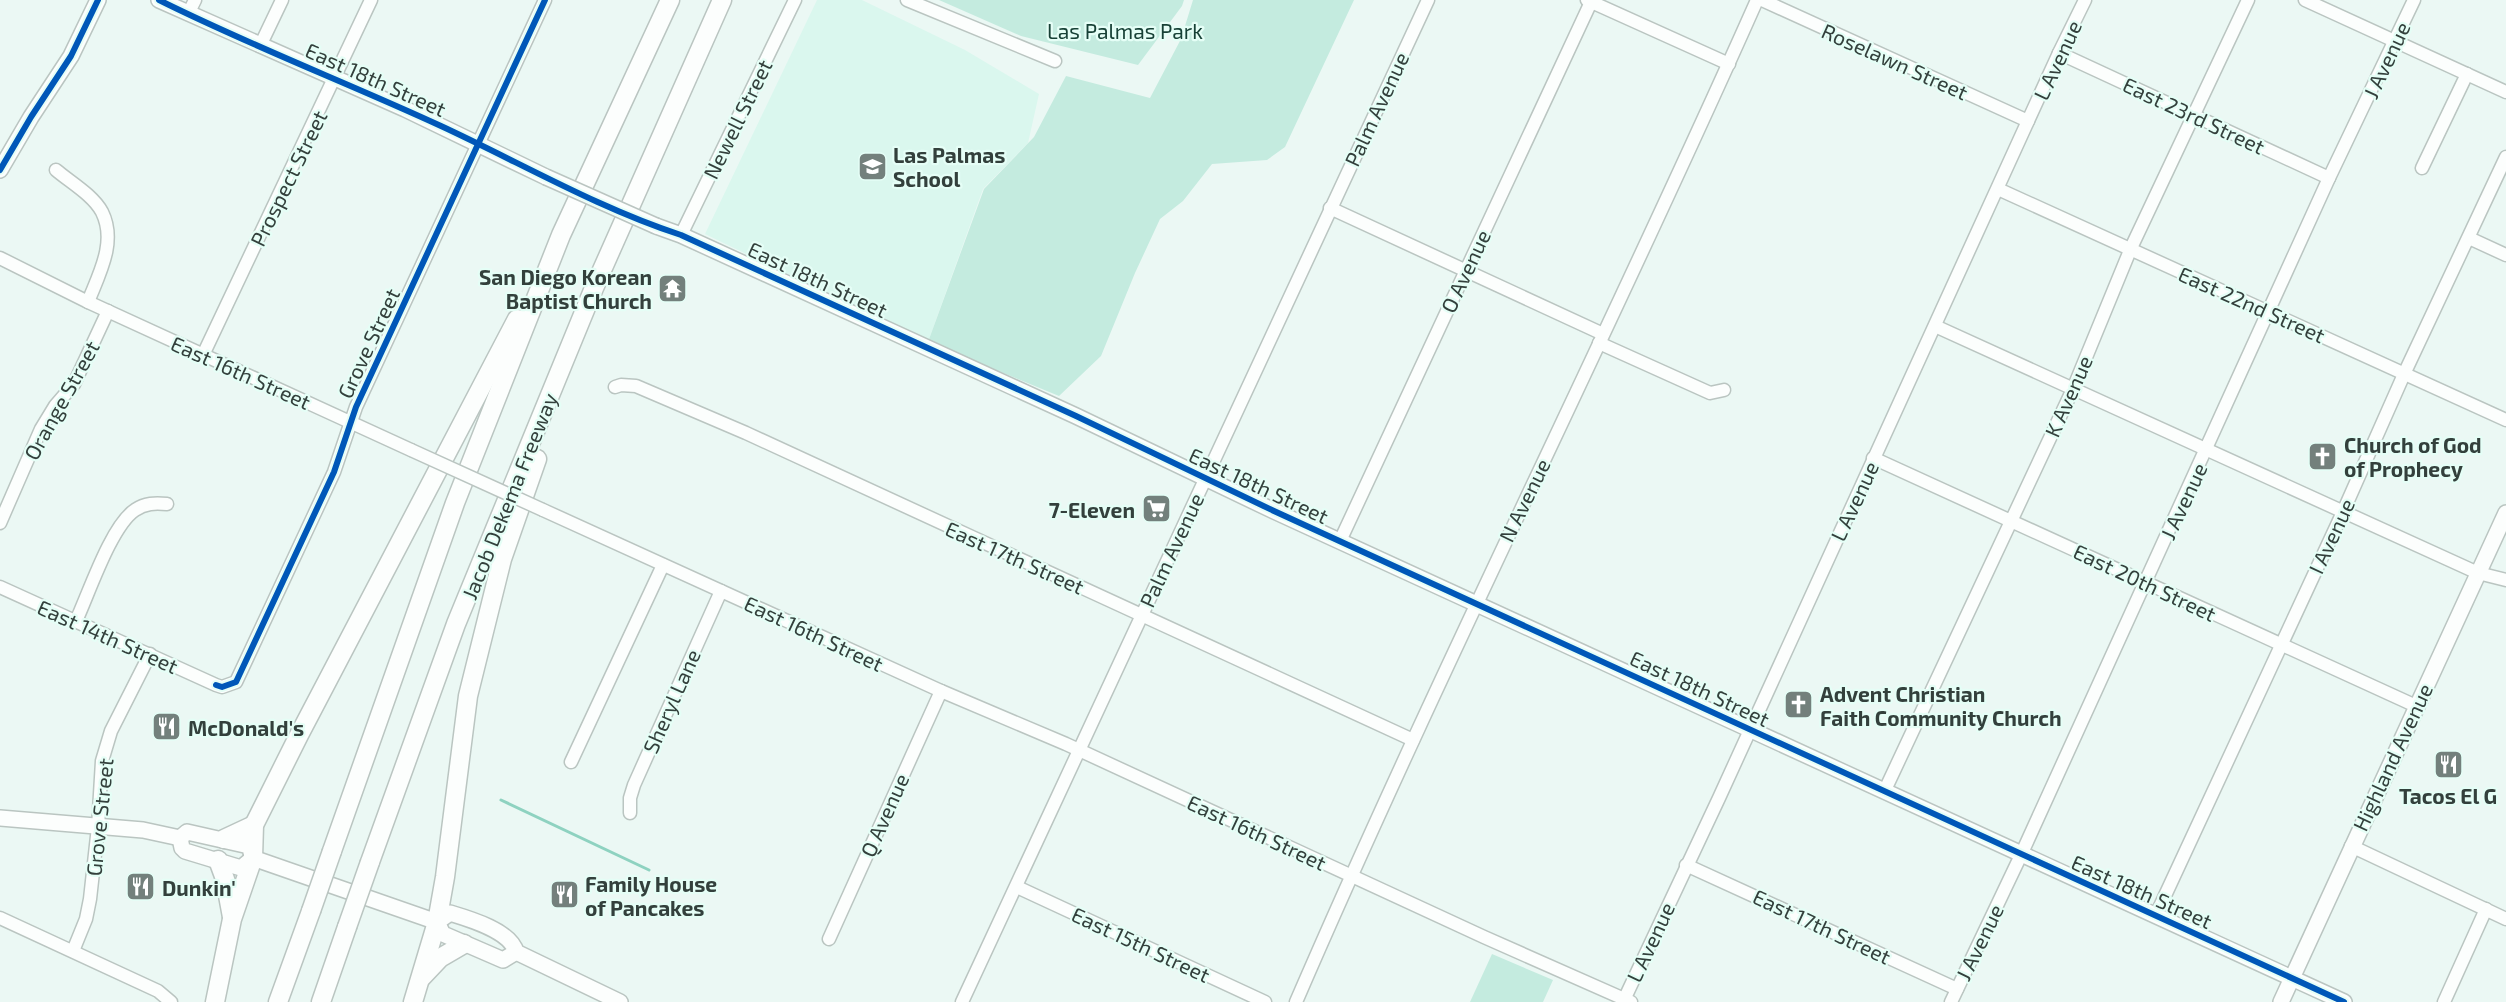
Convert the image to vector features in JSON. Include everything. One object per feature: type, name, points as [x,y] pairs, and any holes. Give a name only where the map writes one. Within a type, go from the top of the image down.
[{"type":"highway","points":[[215,1002],[232,919],[253,858],[254,825],[561,235],[670,0]]},
{"type":"highway","name":"Jacob Dekema Freeway","points":[[321,1002],[456,624],[600,274],[722,0]]},
{"type":"highway","points":[[278,1002],[454,503],[561,235]]},
{"type":"highway","points":[[413,1002],[437,922],[445,877],[468,696],[500,571],[541,447],[575,355],[600,274]]},
{"type":"highway","points":[[224,839],[254,825]]},
{"type":"highway","points":[[218,860],[225,879],[232,919]]},
{"type":"highway","points":[[421,978],[440,958],[464,944]]},
{"type":"main road","points":[[0,170],[70,56],[98,0]]},
{"type":"main road","name":"East 18th Street","points":[[159,0],[1076,416],[1340,541],[2344,1002]]},
{"type":"main road","name":"Highland Avenue","points":[[2281,1002],[2506,513]]},
{"type":"main road","points":[[0,818],[143,830],[180,838]]},
{"type":"main road","points":[[180,838],[187,832],[224,839],[249,846],[253,858]]},
{"type":"main road","points":[[180,838],[185,851],[241,868],[253,858]]},
{"type":"main road","points":[[253,858],[437,922],[443,934],[503,960],[516,952]]},
{"type":"main road","points":[[437,922],[450,914],[471,920],[509,938],[516,952],[620,1002]]},
{"type":"street","points":[[188,14],[195,0]]},
{"type":"street","points":[[260,46],[282,0]]},
{"type":"street","name":"Prospect Street","points":[[203,355],[372,0]]},
{"type":"street","name":"Grove Street","points":[[216,684],[222,687],[236,682],[334,472],[349,423],[545,0]]},
{"type":"street","points":[[907,0],[1055,61]]},
{"type":"street","name":"Palm Avenue","points":[[962,1002],[1428,0]]},
{"type":"street","name":"N Avenue","points":[[1296,1002],[1351,875],[1476,602],[1601,339],[1757,0]]},
{"type":"street","name":"Roselawn Street","points":[[1762,0],[2028,121]]},
{"type":"street","name":"L Avenue","points":[[1626,1001],[1686,865],[2085,0]]},
{"type":"street","name":"K Avenue","points":[[1885,790],[2073,389],[2131,248],[2248,0]]},
{"type":"street","points":[[2305,0],[2506,92]]},
{"type":"street","name":"J Avenue","points":[[1951,1002],[2021,855],[2329,178],[2414,0]]},
{"type":"street","name":"Newell Street","points":[[681,235],[794,1]]},
{"type":"street","points":[[1589,1],[1729,64]]},
{"type":"street","name":"O Avenue","points":[[1340,541],[1589,1]]},
{"type":"street","name":"East 23rd Street","points":[[2059,53],[2329,178]]},
{"type":"street","points":[[2422,168],[2467,74]]},
{"type":"street","name":"I Avenue","points":[[2156,915],[2506,157]]},
{"type":"street","points":[[56,170],[96,205],[101,211],[108,232],[107,250],[88,302]]},
{"type":"street","name":"East 22nd Street","points":[[1998,189],[2405,372],[2506,420]]},
{"type":"street","points":[[1330,208],[1466,271],[1710,393],[1724,390]]},
{"type":"street","points":[[2469,238],[2506,255]]},
{"type":"street","name":"East 16th Street","points":[[0,258],[88,302],[349,423],[941,691],[1078,750],[1626,1001]]},
{"type":"street","name":"Orange Street","points":[[0,523],[41,429],[55,406],[74,384],[108,311]]},
{"type":"street","points":[[1935,326],[2478,573],[2506,580]]},
{"type":"street","name":"East 17th Street","points":[[615,387],[636,386],[716,421],[1413,740]]},
{"type":"street","name":"East 20th Street","points":[[1873,458],[2416,706]]},
{"type":"street","points":[[76,621],[119,525],[142,506],[150,503],[167,504]]},
{"type":"street","points":[[571,762],[663,565]]},
{"type":"street","name":"East 14th Street","points":[[0,587],[216,684]]},
{"type":"street","name":"Sheryl Lane","points":[[630,813],[630,798],[634,785],[721,591]]},
{"type":"street","name":"Grove Street","points":[[73,951],[86,919],[98,827],[102,761],[111,731],[150,654]]},
{"type":"street","name":"Q Avenue","points":[[829,939],[941,691]]},
{"type":"street","points":[[2351,846],[2506,919]]},
{"type":"street","name":"East 17th Street","points":[[1686,865],[1957,989]]},
{"type":"street","name":"East 15th Street","points":[[1017,887],[1265,1002]]},
{"type":"street","points":[[2444,1002],[2486,909]]},
{"type":"street","points":[[0,918],[158,991],[171,1002]]},
{"type":"shaded area","name":"Las Palmas School","points":[[817,0],[862,0],[965,50],[1039,94],[1028,143],[983,189],[928,342],[705,234]]},
{"type":"green space","name":"Las Palmas Park","points":[[939,0],[1184,0],[1182,6],[1138,65],[1021,36]]},
{"type":"green space","points":[[1193,0],[1354,0],[1285,147],[1267,160],[1212,164],[1183,201],[1160,219],[1101,356],[1059,396],[928,342],[984,189],[1034,137],[1066,76],[1150,98],[1181,39]]},
{"type":"green space","points":[[1492,954],[1553,980],[1543,1002],[1470,1002]]},
{"type":"waterway","points":[[501,800],[649,870]]},
{"type":"cycle path","points":[[0,170],[71,56],[98,0]]},
{"type":"cycle path","points":[[159,0],[441,126],[620,212],[681,235],[1076,416],[1274,511],[2344,1002]]},
{"type":"cycle path","points":[[216,685],[222,687],[236,682],[334,472],[356,407],[545,0]]},
{"type":"place","name":"Las Palmas School","points":[[872,166]]},
{"type":"place","name":"San Diego Korean Baptist Church","points":[[673,288]]},
{"type":"place","name":"Church of God of Prophecy","points":[[2323,456]]},
{"type":"place","name":"7-Eleven","points":[[1156,509]]},
{"type":"place","name":"Advent Christian Faith Community Church","points":[[1799,705]]},
{"type":"place","name":"McDonald's","points":[[167,727]]},
{"type":"place","name":"Tacos El G","points":[[2448,764]]},
{"type":"place","name":"Dunkin'","points":[[141,887]]},
{"type":"place","name":"Family House of Pancakes","points":[[564,895]]}]
